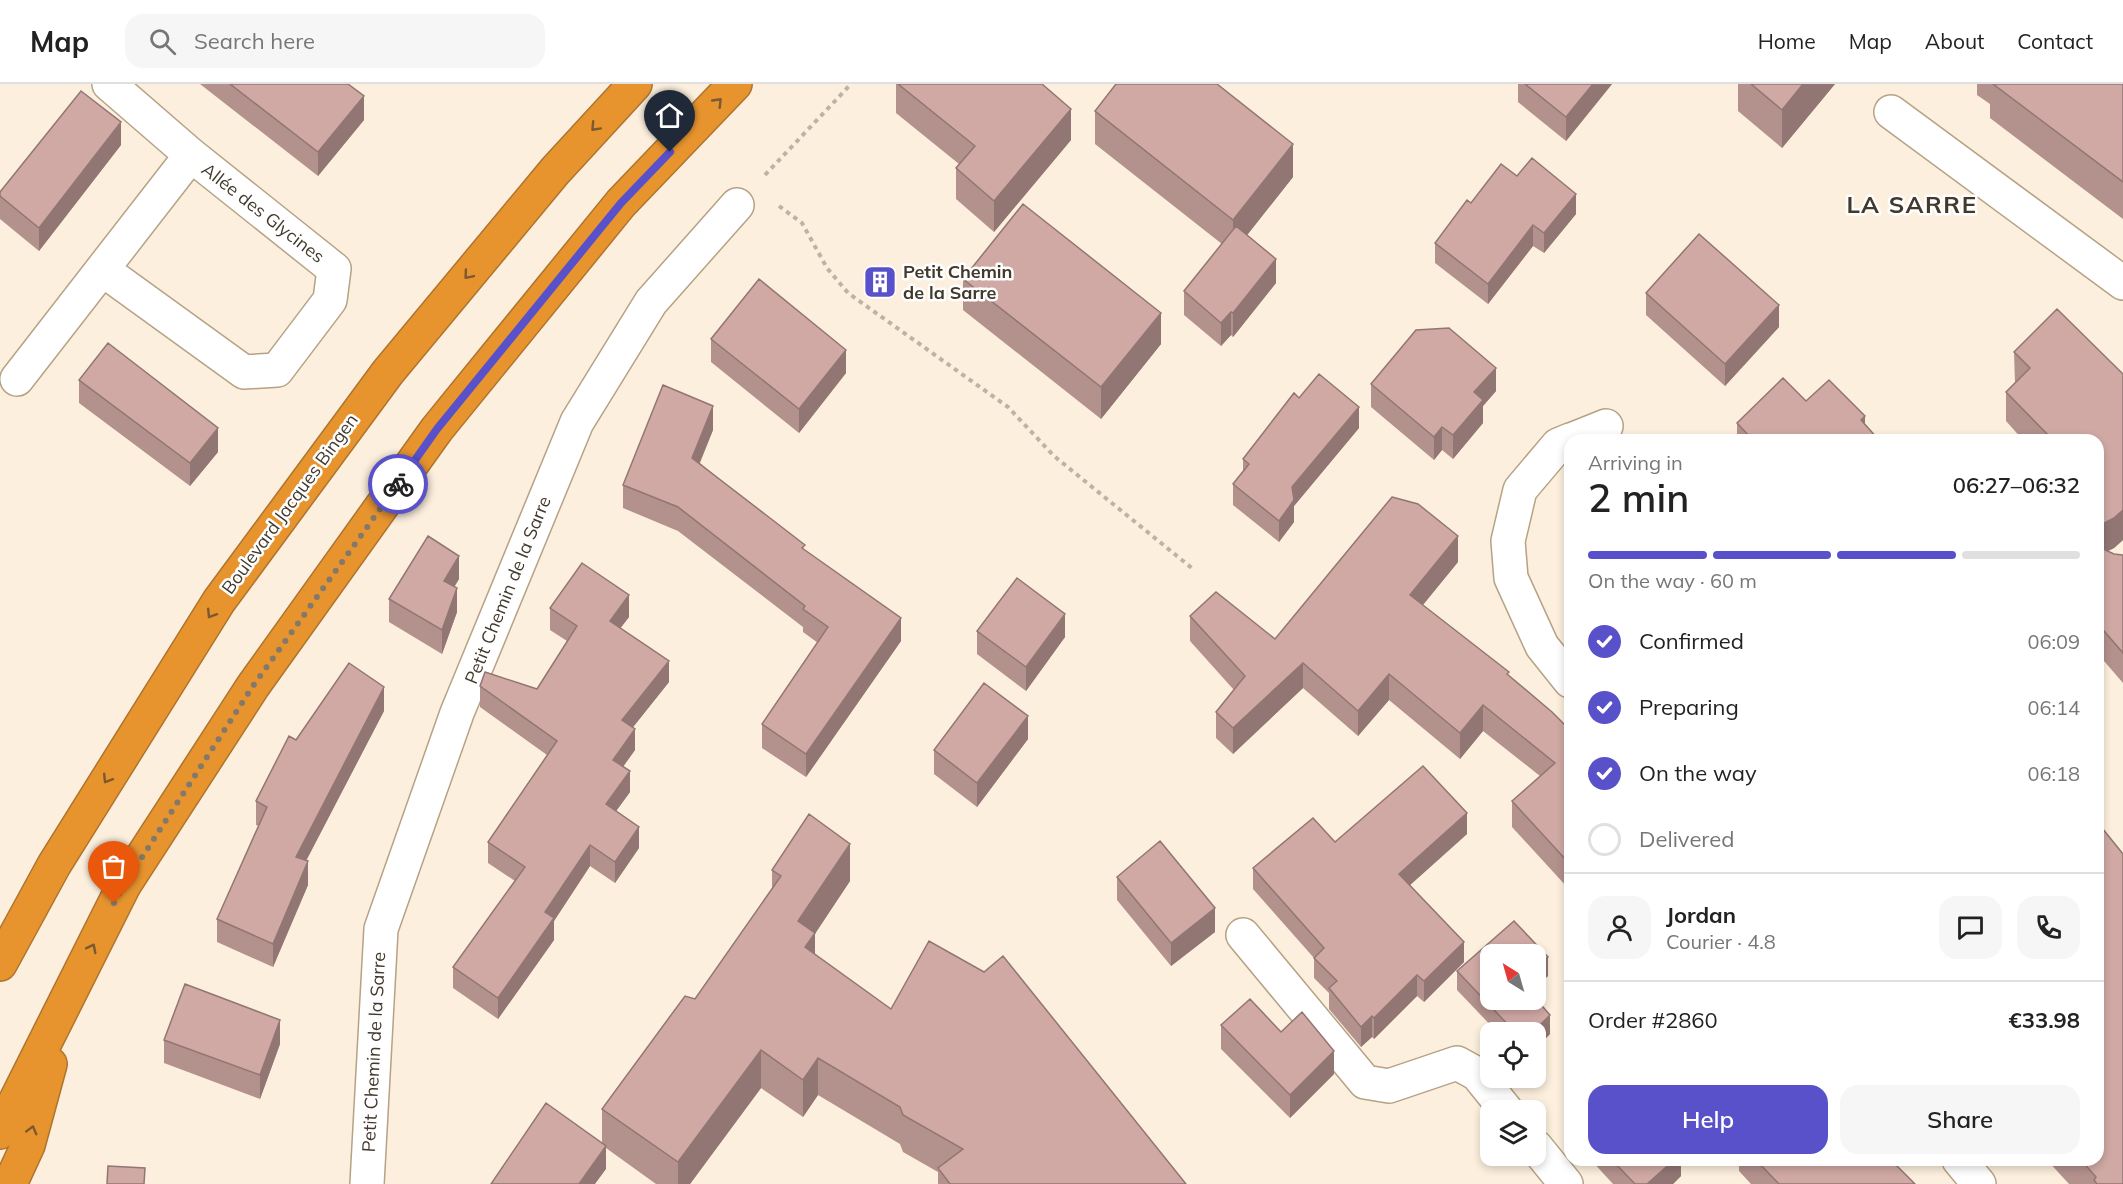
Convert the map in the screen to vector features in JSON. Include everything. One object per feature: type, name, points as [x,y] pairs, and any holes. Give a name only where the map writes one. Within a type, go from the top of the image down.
[{"type":"highway","name":"Boulevard Jacques Bingen","points":[[0,964],[54,865],[219,601],[388,372],[555,171],[635,84]]},
{"type":"highway","points":[[0,1132],[124,885],[246,696],[437,429],[621,203],[735,84]]},
{"type":"highway","points":[[10,1184],[28,1145],[68,993]]},
{"type":"street","name":"Allée des Glycines","points":[[103,270],[244,372],[277,370],[330,300],[334,269],[191,155],[109,84]]},
{"type":"street","points":[[1891,112],[2123,283]]},
{"type":"street","name":"Allée des Glycines","points":[[17,379],[191,155]]},
{"type":"street","name":"Petit Chemin de la Sarre","points":[[367,1184],[381,929],[457,713],[577,422],[651,302],[737,204]]},
{"type":"street","points":[[1586,434],[1606,426]]},
{"type":"street","points":[[1564,443],[1558,445],[1520,490],[1508,541],[1511,578],[1542,646],[1564,674]]},
{"type":"street","points":[[1243,935],[1365,1082],[1389,1086],[1457,1063],[1477,1074],[1498,1100]]},
{"type":"street","points":[[1546,1159],[1566,1184]]},
{"type":"street","points":[[1964,1166],[1979,1184]]},
{"type":"path","points":[[737,204],[851,84]]},
{"type":"path","points":[[737,204],[775,204],[802,223],[827,268],[848,293],[1008,408],[1054,456],[1193,569]]},
{"type":"building","points":[[230,84],[348,84],[364,96],[318,152]]},
{"type":"building","points":[[898,84],[1042,84],[1071,109],[994,201],[956,168],[975,146]]},
{"type":"building","points":[[1116,84],[1217,84],[1293,144],[1233,220],[1095,111]]},
{"type":"building","points":[[1525,84],[1593,84],[1566,117]]},
{"type":"building","points":[[1751,84],[1803,84],[1782,110]]},
{"type":"building","points":[[1993,84],[2123,84],[2123,182]]},
{"type":"building","points":[[81,91],[121,122],[39,228],[0,196],[0,192]]},
{"type":"building","points":[[1532,158],[1576,194],[1544,233],[1533,225],[1488,284],[1435,243],[1467,200],[1471,203],[1501,164],[1517,176]]},
{"type":"building","points":[[1023,204],[1161,313],[1101,387],[963,279]]},
{"type":"building","points":[[1236,226],[1276,259],[1233,313],[1231,312],[1221,323],[1184,291]]},
{"type":"building","points":[[1699,234],[1779,305],[1725,364],[1646,293]]},
{"type":"building","points":[[759,279],[846,350],[799,409],[711,339]]},
{"type":"building","points":[[2057,309],[2123,374],[2123,510],[2114,518],[2104,523],[2104,434],[2047,434],[2006,392],[2030,368],[2014,352]]},
{"type":"building","points":[[1449,328],[1496,368],[1474,392],[1483,400],[1453,435],[1442,427],[1434,437],[1371,384],[1416,330]]},
{"type":"building","points":[[108,343],[218,428],[190,463],[79,380]]},
{"type":"building","points":[[1319,374],[1359,407],[1292,487],[1294,500],[1279,521],[1233,484],[1249,464],[1243,459],[1294,393],[1299,398]]},
{"type":"building","points":[[1783,378],[1806,401],[1829,380],[1865,416],[1861,420],[1874,434],[1747,434],[1737,423]]},
{"type":"building","points":[[663,385],[713,406],[692,458],[805,545],[802,548],[901,618],[806,754],[762,724],[828,627],[803,609],[805,606],[678,507],[623,485]]},
{"type":"building","points":[[1392,497],[1418,504],[1458,536],[1410,595],[1509,672],[1507,674],[1564,724],[1564,858],[1512,801],[1555,763],[1483,705],[1460,733],[1389,674],[1358,711],[1303,663],[1233,728],[1216,712],[1245,676],[1190,616],[1216,592],[1275,639]]},
{"type":"building","points":[[428,536],[459,556],[444,581],[457,588],[442,630],[389,599]]},
{"type":"building","points":[[2104,548],[2114,554],[2123,555],[2123,653],[2104,631]]},
{"type":"building","points":[[582,563],[629,595],[610,621],[669,661],[622,720],[635,729],[613,760],[630,771],[606,804],[639,827],[615,862],[590,845],[545,912],[554,918],[498,998],[453,967],[525,867],[488,842],[557,741],[480,686],[485,672],[537,689],[577,626],[550,608]]},
{"type":"building","points":[[1017,578],[1065,614],[1026,667],[977,631]]},
{"type":"building","points":[[349,663],[384,687],[296,857],[308,861],[273,944],[217,919],[267,807],[256,801],[289,736],[296,740]]},
{"type":"building","points":[[984,683],[1028,716],[977,783],[934,750]]},
{"type":"building","points":[[1423,766],[1467,813],[1399,874],[1464,942],[1424,981],[1417,975],[1374,1018],[1372,1016],[1361,1027],[1329,988],[1337,981],[1314,958],[1324,948],[1253,868],[1313,818],[1335,842]]},
{"type":"building","points":[[809,814],[850,844],[798,921],[815,933],[805,947],[891,1009],[929,941],[984,972],[1003,956],[1186,1184],[950,1184],[938,1168],[963,1149],[903,1115],[900,1107],[818,1058],[803,1080],[761,1050],[678,1162],[602,1109],[685,996],[695,999],[781,876],[772,870]]},
{"type":"building","points":[[2104,830],[2123,854],[2123,1184],[2097,1184],[2094,1180],[2096,1177],[2086,1166],[2104,1166]]},
{"type":"building","points":[[1160,841],[1215,908],[1171,943],[1117,877]]},
{"type":"building","points":[[1514,921],[1536,944],[1488,944]]},
{"type":"building","points":[[1480,951],[1480,995],[1457,971]]},
{"type":"building","points":[[185,984],[280,1020],[260,1075],[164,1040]]},
{"type":"building","points":[[1250,999],[1281,1032],[1302,1012],[1334,1051],[1290,1095],[1221,1025]]},
{"type":"building","points":[[1494,1010],[1546,1010],[1550,1015],[1543,1022],[1505,1022]]},
{"type":"building","points":[[546,1103],[606,1146],[579,1184],[491,1184]]},
{"type":"building","points":[[108,1166],[145,1168],[144,1184],[107,1184]]},
{"type":"building","points":[[1618,1166],[1667,1166],[1647,1184],[1635,1184]]},
{"type":"building","points":[[1762,1166],[1897,1166],[1915,1184],[1779,1184]]},
{"type":"way so far","points":[[114,903],[253,686],[398,484]]},
{"type":"place","name":"Petit Chemin de la Sarre","points":[[880,282]]},
{"type":"district","name":"LA SARRE","points":[[1912,205]]},
{"type":"route","points":[[398,484],[437,429],[621,203],[670,152]]}]
